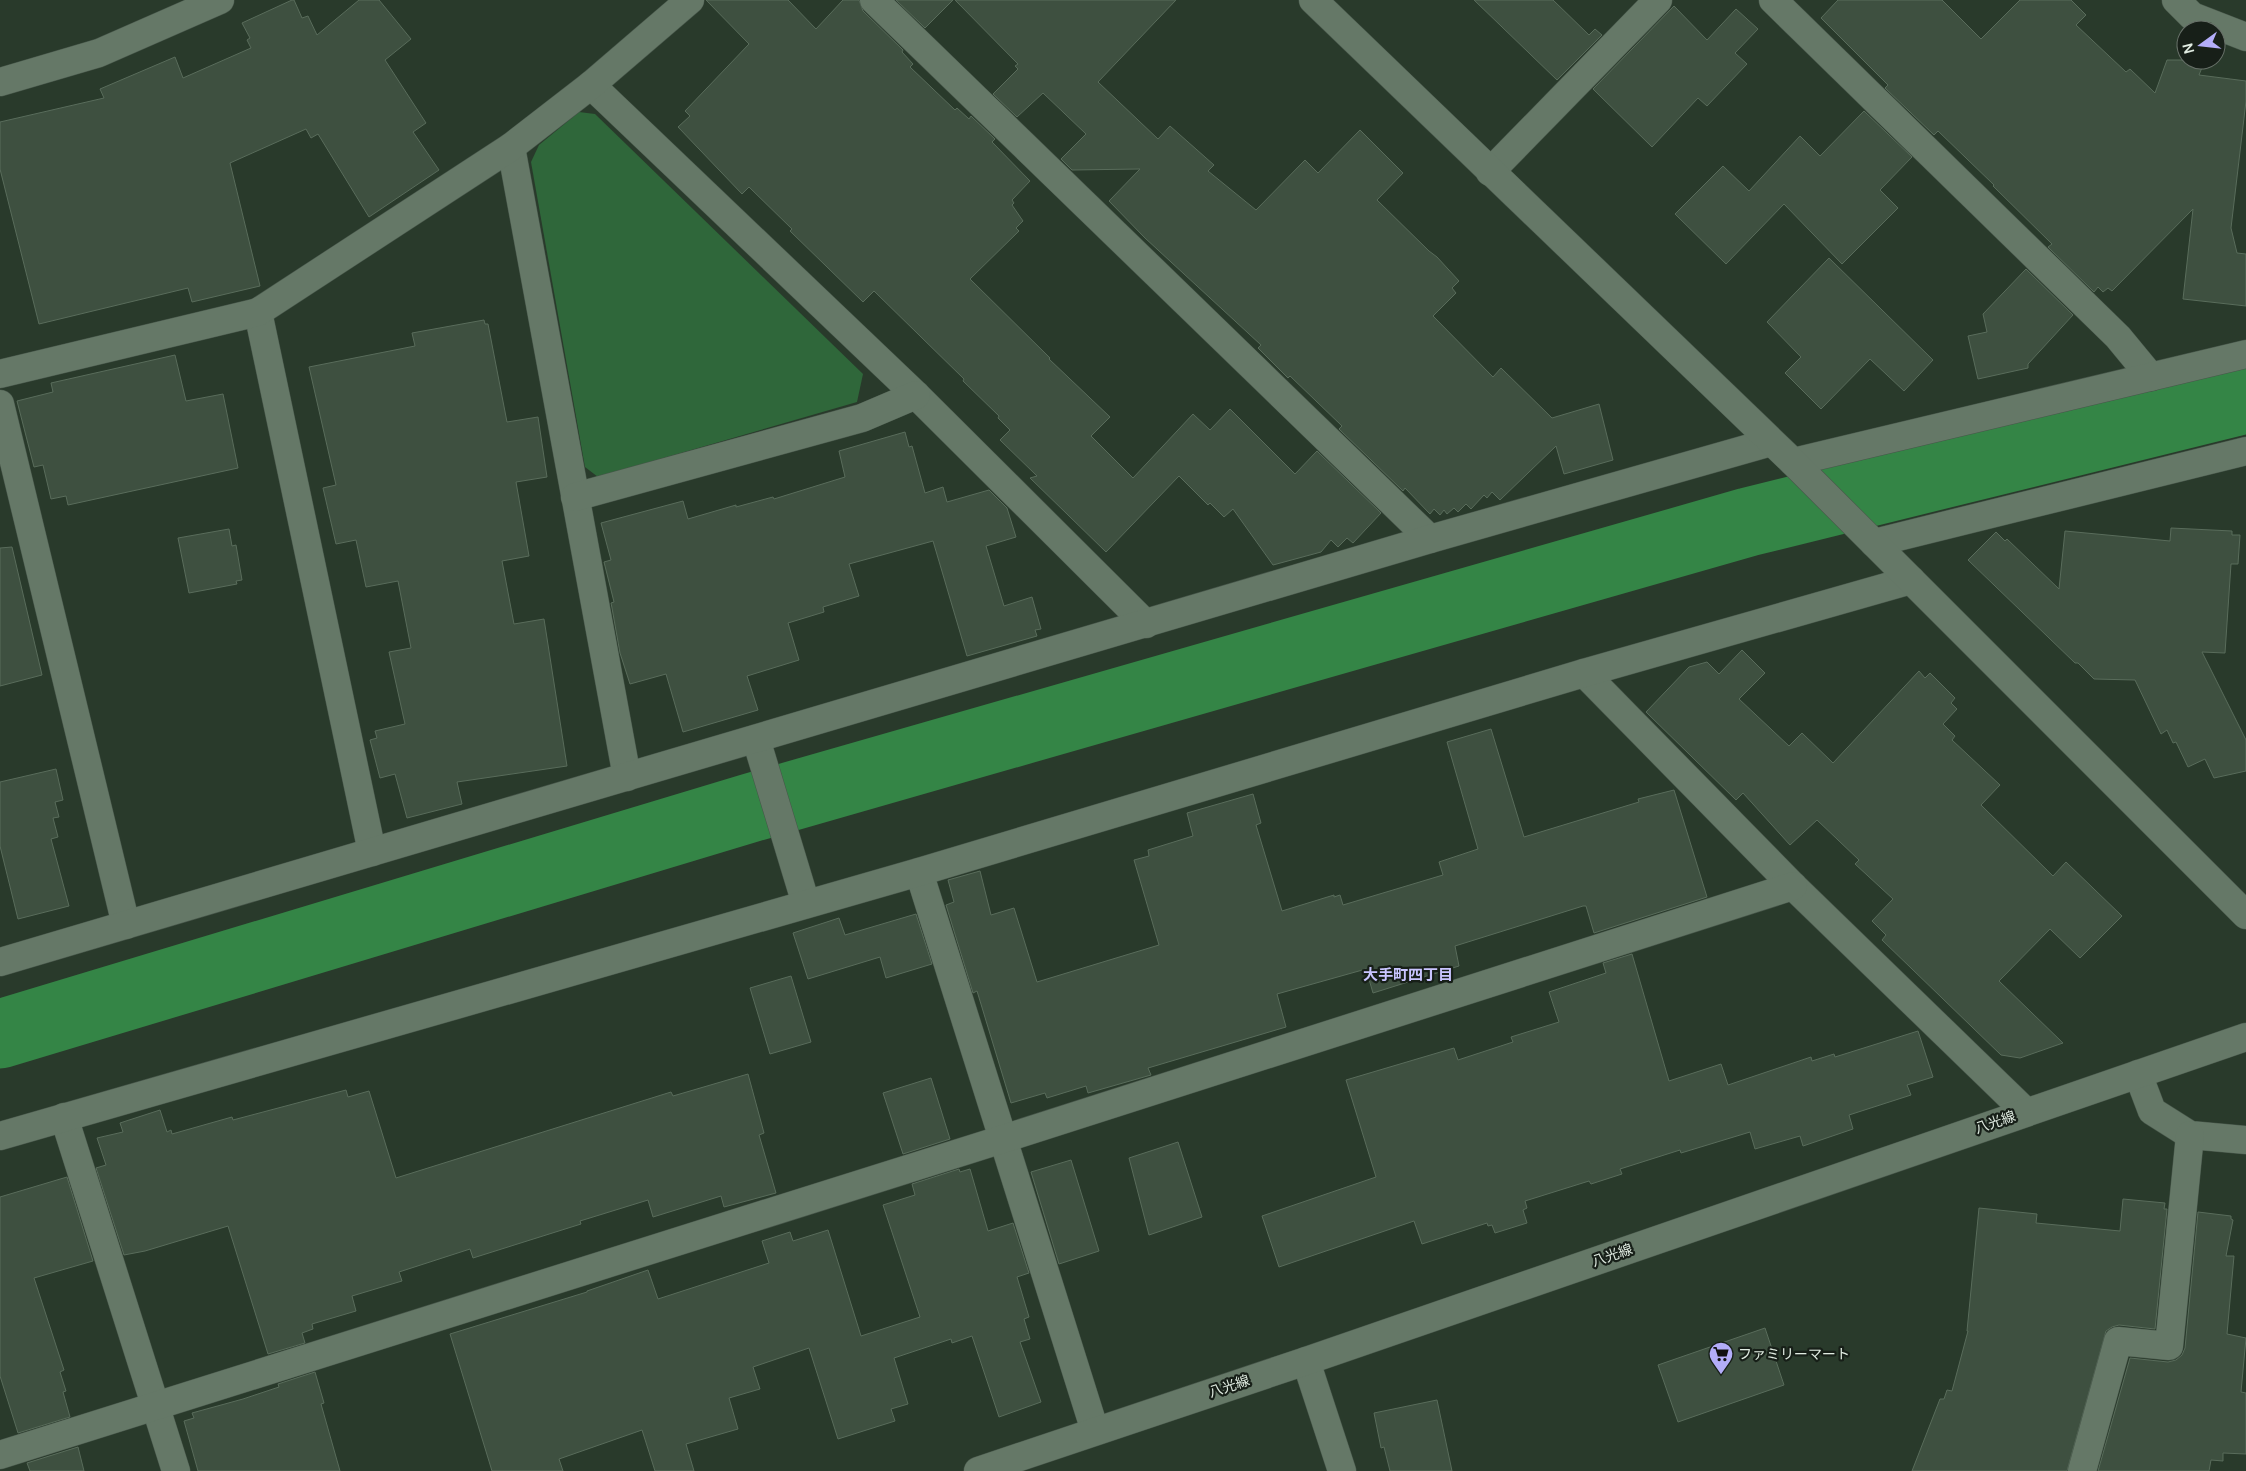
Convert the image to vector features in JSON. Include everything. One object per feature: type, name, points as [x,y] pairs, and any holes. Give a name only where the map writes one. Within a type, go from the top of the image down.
[{"type":"street","points":[[0,82],[99,53],[220,0]]},
{"type":"street","points":[[0,374],[258,312],[511,147],[591,85],[690,0]]},
{"type":"street","points":[[874,0],[1430,540]]},
{"type":"street","points":[[1313,0],[1793,462],[2246,915]]},
{"type":"street","points":[[1490,172],[1658,0]]},
{"type":"street","points":[[1774,0],[2118,337],[2151,376]]},
{"type":"street","points":[[2176,0],[2192,16],[2246,38]]},
{"type":"street","points":[[591,85],[916,395],[1146,624]]},
{"type":"street","points":[[511,147],[627,777]]},
{"type":"street","points":[[258,312],[372,852]]},
{"type":"street","points":[[1793,462],[2246,354]]},
{"type":"street","points":[[575,497],[862,418],[916,395]]},
{"type":"street","points":[[0,404],[126,925]]},
{"type":"street","points":[[0,962],[627,777],[758,748],[1146,624],[1771,442]]},
{"type":"street","points":[[1874,543],[2246,451]]},
{"type":"street","points":[[0,1136],[802,893],[919,872],[1584,673],[1911,580]]},
{"type":"street","points":[[1584,673],[1793,886],[2026,1112]]},
{"type":"street","points":[[758,748],[802,893]]},
{"type":"street","points":[[919,872],[1094,1431]]},
{"type":"street","points":[[0,1455],[1002,1139],[1793,886]]},
{"type":"street","name":"八光線","points":[[978,1471],[1306,1361],[2246,1037]]},
{"type":"street","points":[[2138,1074],[2152,1111],[2190,1135],[2246,1140]]},
{"type":"street","points":[[64,1117],[176,1471]]},
{"type":"street","points":[[2082,1471],[2118,1341],[2169,1346],[2190,1135]]},
{"type":"street","points":[[1306,1361],[1342,1471]]},
{"type":"green space","points":[[579,112],[595,114],[863,374],[857,402],[598,477],[585,467],[531,162],[539,145]]},
{"type":"building","points":[[294,0],[302,18],[308,16],[317,35],[359,0],[379,0],[411,39],[385,60],[426,123],[413,132],[439,170],[369,217],[318,134],[311,138],[306,129],[230,163],[260,286],[192,302],[188,288],[39,324],[0,169],[0,122],[104,98],[100,89],[175,57],[183,78],[251,48],[247,40],[250,38],[242,23]]},
{"type":"building","points":[[706,0],[788,0],[816,29],[843,0],[859,0],[863,11],[903,50],[902,52],[913,64],[910,67],[955,110],[957,108],[969,119],[971,116],[995,139],[992,142],[1030,181],[1012,200],[1014,203],[1012,205],[1023,221],[1016,228],[1019,231],[970,279],[1049,359],[1110,417],[1091,436],[1133,478],[1193,414],[1210,430],[1230,409],[1295,474],[1317,451],[1381,513],[1353,543],[1347,538],[1338,547],[1331,540],[1321,552],[1273,565],[1233,509],[1224,517],[1210,503],[1208,505],[1179,476],[1106,552],[1030,478],[1037,476],[1000,440],[1010,430],[998,418],[999,416],[963,381],[964,379],[874,291],[863,302],[790,231],[792,229],[749,187],[742,194],[678,127],[690,116],[685,111],[749,44]]},
{"type":"building","points":[[896,0],[953,0],[925,28]]},
{"type":"building","points":[[955,0],[1176,0],[1098,82],[1158,139],[1170,126],[1214,165],[1208,171],[1256,210],[1305,160],[1318,173],[1360,130],[1403,173],[1377,200],[1437,257],[1459,281],[1452,288],[1456,293],[1433,316],[1493,377],[1501,368],[1552,418],[1599,404],[1613,460],[1564,474],[1556,446],[1500,500],[1492,492],[1487,498],[1484,495],[1471,509],[1466,504],[1458,512],[1454,508],[1447,514],[1444,510],[1440,515],[1434,509],[1430,514],[1405,488],[1403,491],[1339,429],[1342,426],[1290,376],[1288,378],[1258,348],[1261,345],[1145,238],[1109,201],[1140,169],[1072,170],[1061,159],[1086,134],[1043,93],[1017,117],[993,94],[1018,69],[1015,66],[1018,64]]},
{"type":"building","points":[[1474,0],[1553,0],[1589,35],[1595,29],[1602,35],[1557,80]]},
{"type":"building","points":[[1838,0],[1942,0],[1981,39],[2020,0],[2071,0],[2086,15],[2076,25],[2126,72],[2130,69],[2155,93],[2167,60],[2176,60],[2176,70],[2201,70],[2199,75],[2246,81],[2246,101],[2231,228],[2237,253],[2246,254],[2246,306],[2183,299],[2193,209],[2112,291],[2108,288],[2103,292],[2098,287],[2094,292],[2048,247],[2052,244],[1994,185],[1938,131],[1934,135],[1885,88],[1888,85],[1821,18]]},
{"type":"building","points":[[1674,6],[1707,40],[1736,9],[1758,29],[1735,53],[1747,64],[1707,106],[1698,98],[1652,147],[1593,89]]},
{"type":"building","points":[[1864,111],[1912,157],[1880,190],[1898,208],[1842,264],[1784,204],[1726,264],[1675,214],[1723,166],[1749,191],[1800,136],[1820,156]]},
{"type":"building","points":[[1829,258],[1933,360],[1904,391],[1870,359],[1821,409],[1785,373],[1801,357],[1767,322]]},
{"type":"building","points":[[2026,269],[2073,315],[2028,364],[2028,368],[1978,379],[1968,336],[1987,332],[1983,314]]},
{"type":"building","points":[[484,320],[485,324],[488,324],[507,422],[538,417],[547,477],[516,482],[529,556],[502,561],[514,624],[544,619],[567,766],[457,782],[462,804],[407,818],[395,774],[380,778],[370,740],[377,738],[375,731],[405,724],[389,652],[411,648],[398,581],[366,587],[356,540],[336,544],[323,488],[336,485],[309,367],[415,346],[412,333]]},
{"type":"building","points":[[175,355],[186,401],[223,394],[238,468],[68,505],[66,496],[51,499],[43,465],[34,467],[17,401],[53,392],[51,383]]},
{"type":"building","points":[[905,432],[909,447],[912,446],[925,493],[943,487],[947,502],[989,490],[1007,508],[1016,537],[986,546],[1004,606],[1032,597],[1041,629],[1035,630],[1037,636],[967,656],[933,541],[849,564],[859,596],[823,607],[824,612],[788,623],[799,660],[747,676],[758,710],[683,732],[666,674],[630,684],[620,653],[611,603],[614,602],[604,562],[611,560],[601,523],[683,501],[688,519],[736,505],[736,507],[773,497],[774,499],[845,477],[839,451]]},
{"type":"building","points":[[2171,528],[2232,531],[2232,535],[2240,535],[2238,564],[2231,564],[2225,653],[2202,652],[2246,740],[2246,771],[2214,778],[2205,759],[2188,767],[2176,742],[2173,743],[2167,730],[2161,734],[2135,680],[2094,679],[1968,560],[1996,532],[2005,541],[2007,539],[2059,589],[2065,531],[2170,541]]},
{"type":"building","points":[[229,529],[232,546],[236,545],[242,580],[236,581],[237,584],[189,593],[178,538]]},
{"type":"building","points":[[12,547],[42,675],[0,686],[0,548]]},
{"type":"building","points":[[1742,650],[1765,673],[1739,699],[1789,746],[1802,733],[1833,763],[1919,671],[1925,678],[1930,673],[1955,698],[1951,703],[1957,709],[1943,724],[1955,736],[1952,740],[2000,785],[1981,805],[2053,876],[2066,862],[2122,916],[2080,958],[2050,929],[1999,981],[2063,1043],[2020,1058],[2001,1055],[1882,940],[1886,935],[1872,921],[1893,899],[1855,864],[1859,860],[1817,820],[1790,845],[1743,793],[1736,800],[1646,712],[1689,667],[1707,662],[1719,674]]},
{"type":"building","points":[[1491,729],[1524,837],[1639,802],[1638,799],[1674,790],[1707,897],[1594,933],[1586,906],[1583,906],[1455,946],[1459,966],[1373,993],[1366,969],[1277,994],[1286,1027],[1148,1068],[1151,1075],[1088,1093],[1086,1086],[1047,1098],[1045,1093],[1011,1103],[977,991],[973,993],[946,905],[954,902],[948,880],[980,871],[991,915],[1014,908],[1037,982],[1159,945],[1134,860],[1149,856],[1148,850],[1193,836],[1187,813],[1253,794],[1261,823],[1256,825],[1282,911],[1334,895],[1334,897],[1340,895],[1343,905],[1443,875],[1439,862],[1478,849],[1447,742]]},
{"type":"building","points":[[56,769],[63,800],[55,802],[59,817],[53,818],[58,837],[51,839],[69,906],[18,919],[0,846],[0,782]]},
{"type":"building","points":[[916,914],[932,964],[886,978],[880,957],[808,979],[793,933],[839,918],[845,935]]},
{"type":"building","points":[[1632,954],[1669,1081],[1721,1064],[1728,1085],[1811,1057],[1812,1061],[1834,1054],[1835,1057],[1918,1031],[1933,1077],[1907,1085],[1911,1095],[1849,1115],[1853,1129],[1803,1146],[1800,1136],[1755,1149],[1750,1132],[1681,1153],[1680,1150],[1620,1169],[1622,1174],[1591,1184],[1589,1181],[1525,1201],[1527,1208],[1523,1210],[1527,1223],[1495,1233],[1492,1225],[1488,1226],[1487,1223],[1422,1244],[1414,1221],[1279,1267],[1262,1216],[1376,1177],[1346,1080],[1454,1048],[1458,1060],[1513,1042],[1511,1037],[1559,1022],[1549,992],[1606,973],[1603,963]]},
{"type":"building","points":[[791,976],[811,1042],[770,1054],[750,988]]},
{"type":"building","points":[[748,1074],[764,1133],[759,1135],[776,1193],[724,1207],[721,1196],[653,1217],[648,1200],[580,1221],[581,1224],[473,1258],[470,1249],[399,1272],[402,1281],[352,1296],[356,1311],[312,1324],[313,1329],[302,1333],[305,1343],[268,1354],[228,1226],[145,1251],[124,1255],[96,1168],[106,1165],[97,1138],[123,1132],[120,1123],[160,1110],[167,1132],[171,1130],[172,1134],[232,1117],[233,1120],[346,1090],[348,1097],[369,1091],[396,1178],[671,1092],[673,1096]]},
{"type":"building","points":[[931,1078],[950,1139],[903,1154],[883,1093]]},
{"type":"building","points":[[1178,1142],[1202,1217],[1149,1235],[1129,1158]]},
{"type":"building","points":[[1071,1160],[1099,1251],[1059,1264],[1031,1172]]},
{"type":"building","points":[[959,1169],[960,1172],[970,1169],[988,1231],[1013,1223],[1029,1273],[1017,1277],[1029,1317],[1024,1319],[1030,1339],[1020,1342],[1041,1402],[999,1417],[972,1336],[952,1343],[951,1339],[894,1358],[908,1404],[891,1409],[895,1421],[838,1439],[809,1348],[753,1367],[760,1389],[729,1398],[738,1429],[686,1444],[694,1471],[655,1471],[642,1430],[559,1459],[563,1471],[492,1471],[450,1334],[587,1292],[648,1270],[658,1299],[769,1263],[762,1241],[790,1232],[793,1241],[828,1230],[861,1336],[920,1317],[883,1205],[915,1195],[912,1184]]},
{"type":"building","points":[[67,1177],[93,1261],[34,1278],[64,1370],[60,1372],[66,1391],[63,1392],[70,1417],[18,1433],[0,1376],[0,1197]]},
{"type":"building","points":[[2123,1199],[2165,1203],[2164,1209],[2167,1209],[2155,1329],[2119,1325],[2106,1331],[2067,1471],[1912,1471],[1940,1399],[1944,1399],[1947,1390],[1952,1391],[1968,1331],[1979,1208],[2037,1214],[2036,1223],[2120,1231]]},
{"type":"building","points":[[2198,1212],[2231,1216],[2233,1220],[2226,1256],[2234,1256],[2227,1334],[2246,1338],[2241,1392],[2246,1393],[2246,1454],[2223,1453],[2223,1461],[2211,1460],[2209,1471],[2098,1471],[2130,1358],[2168,1362],[2176,1360],[2182,1355],[2185,1348]]},
{"type":"building","name":"ファミリーマート","points":[[1765,1328],[1784,1385],[1678,1422],[1658,1365]]},
{"type":"building","points":[[315,1372],[324,1403],[321,1404],[340,1471],[198,1471],[184,1421],[194,1418],[192,1413],[279,1387],[278,1384]]},
{"type":"building","points":[[1437,1400],[1452,1471],[1390,1471],[1384,1447],[1381,1448],[1374,1413]]},
{"type":"building","points":[[78,1447],[84,1471],[30,1471],[27,1463]]},
{"type":"waterway","points":[[0,1034],[750,808],[1748,522],[2246,399]]},
{"type":"place","name":"ファミリーマート","points":[[1721,1375]]},
{"type":"district","name":"大手町四丁目","points":[[1408,975]]}]
